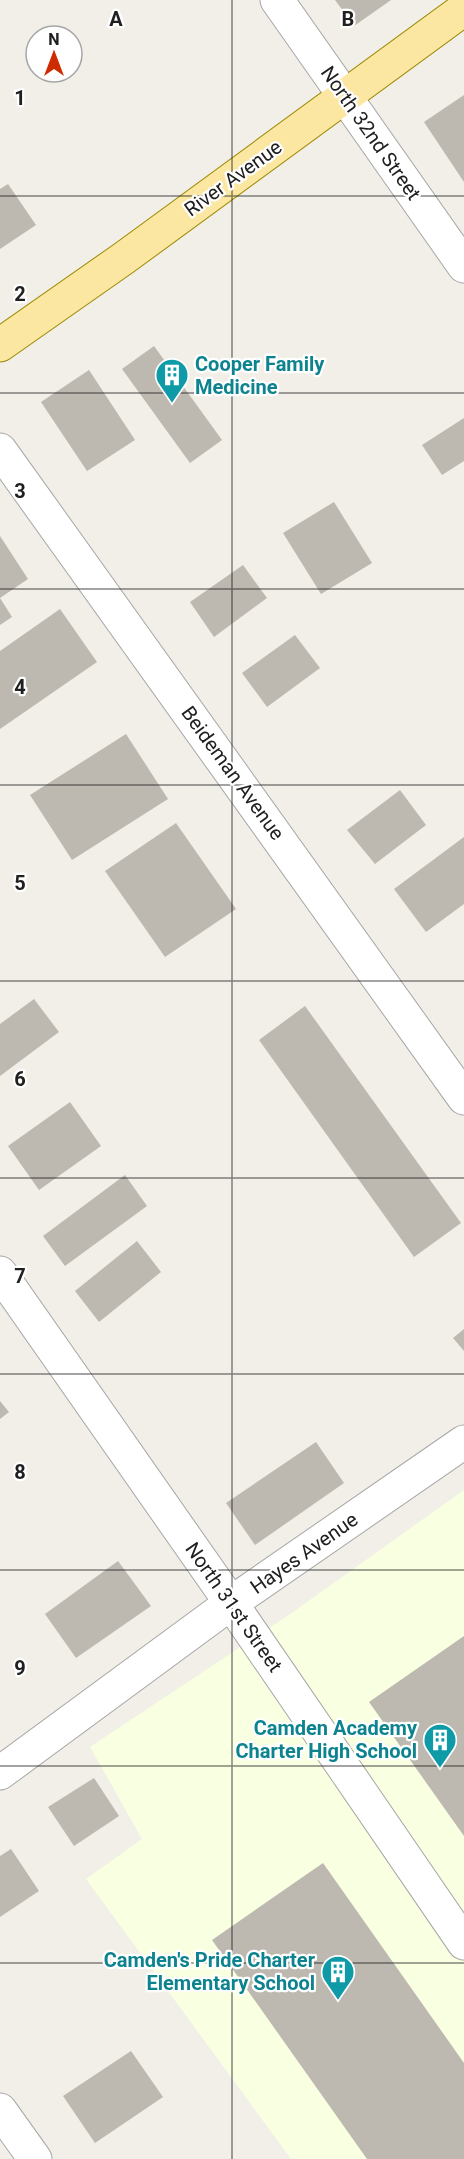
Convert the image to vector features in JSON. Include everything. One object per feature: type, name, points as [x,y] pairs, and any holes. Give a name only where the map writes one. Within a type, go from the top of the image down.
[{"type":"main road","name":"River Avenue","points":[[0,345],[124,258],[464,9]]},
{"type":"street","name":"North 32nd Street","points":[[277,0],[464,266]]},
{"type":"street","name":"Beideman Avenue","points":[[0,450],[464,1098]]},
{"type":"street","name":"North 31st Street","points":[[0,1274],[231,1603],[464,1944]]},
{"type":"street","name":"Hayes Avenue","points":[[0,1773],[231,1603],[464,1442]]},
{"type":"street","points":[[0,2109],[35,2159]]},
{"type":"shaded area","points":[[464,1490],[464,2159],[291,2159],[86,1879],[142,1839],[90,1747],[293,1612]]},
{"type":"building","points":[[335,0],[391,0],[354,26]]},
{"type":"building","points":[[464,95],[464,182],[424,122]]},
{"type":"building","points":[[8,184],[36,225],[0,249],[0,189]]},
{"type":"building","name":"Cooper Family Medicine","points":[[154,346],[222,440],[190,463],[122,369]]},
{"type":"building","points":[[89,370],[135,440],[87,471],[41,402]]},
{"type":"building","points":[[464,418],[464,461],[442,475],[422,445]]},
{"type":"building","points":[[334,502],[372,563],[321,594],[283,533]]},
{"type":"building","points":[[0,536],[28,579],[0,598]]},
{"type":"building","points":[[243,565],[267,598],[214,637],[190,602]]},
{"type":"building","points":[[0,598],[12,617],[0,625]]},
{"type":"building","points":[[60,609],[97,662],[0,729],[0,651]]},
{"type":"building","points":[[295,635],[320,668],[267,707],[242,673]]},
{"type":"building","points":[[126,734],[168,799],[72,860],[30,795]]},
{"type":"building","points":[[400,790],[426,825],[375,864],[347,830]]},
{"type":"building","points":[[176,823],[236,909],[165,957],[105,871]]},
{"type":"building","points":[[464,837],[464,904],[426,932],[394,889]]},
{"type":"building","points":[[34,999],[59,1032],[0,1076],[0,1024]]},
{"type":"building","points":[[305,1006],[461,1223],[414,1257],[259,1040]]},
{"type":"building","points":[[70,1102],[101,1146],[39,1190],[8,1146]]},
{"type":"building","points":[[125,1175],[147,1206],[65,1266],[43,1236]]},
{"type":"building","points":[[137,1241],[161,1272],[99,1322],[75,1291]]},
{"type":"building","points":[[464,1329],[464,1351],[453,1338]]},
{"type":"building","points":[[0,1401],[9,1412],[0,1419]]},
{"type":"building","points":[[316,1442],[344,1483],[255,1545],[226,1503]]},
{"type":"building","points":[[118,1561],[151,1606],[76,1658],[45,1614]]},
{"type":"building","name":"Camden Academy Charter High School","points":[[464,1636],[464,1836],[369,1702]]},
{"type":"building","points":[[94,1778],[119,1816],[74,1846],[48,1807]]},
{"type":"building","points":[[11,1849],[39,1891],[0,1917],[0,1856]]},
{"type":"building","name":"Camden's Pride Charter Elementary School","points":[[323,1863],[464,2063],[464,2159],[367,2159],[212,1940]]},
{"type":"building","points":[[131,2051],[163,2097],[95,2143],[63,2096]]},
{"type":"place","name":"Cooper Family Medicine","points":[[172,404]]},
{"type":"place","name":"Camden Academy Charter High School","points":[[440,1769]]},
{"type":"place","name":"Camden's Pride Charter Elementary School","points":[[338,2001]]}]
